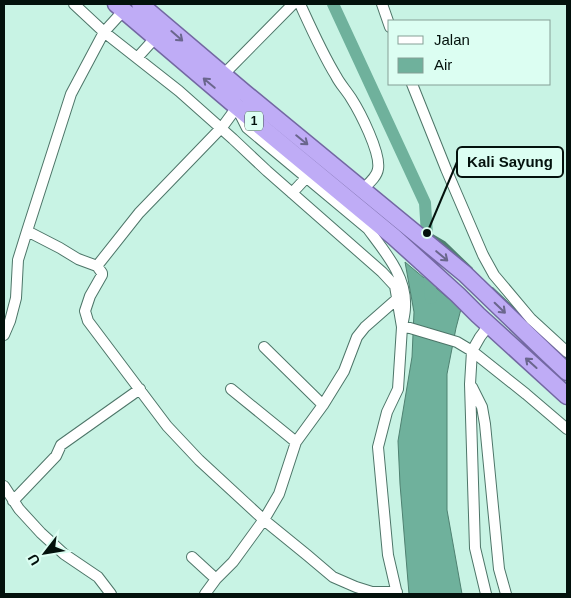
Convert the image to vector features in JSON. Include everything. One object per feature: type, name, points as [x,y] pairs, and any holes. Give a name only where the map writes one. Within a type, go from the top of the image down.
[{"type":"highway","name":"1","points":[[140,4],[465,274],[567,372]]},
{"type":"highway","name":"1","points":[[120,10],[323,185],[394,237],[567,396]]},
{"type":"street","points":[[26,231],[78,259],[96,266],[102,273],[84,311],[88,321],[167,426],[199,460],[264,520],[307,554],[333,578],[372,592],[397,593],[388,555],[378,447],[387,412],[398,390],[406,327],[395,267],[368,229],[323,185],[299,186],[222,127],[178,91],[140,56],[74,4]]},
{"type":"street","points":[[224,75],[293,4]]},
{"type":"street","points":[[300,4],[336,76],[361,116],[375,150],[378,168],[373,178],[362,190]]},
{"type":"street","points":[[382,4],[388,21]]},
{"type":"street","points":[[4,335],[16,298],[18,260],[26,231],[71,94],[106,29],[120,10]]},
{"type":"street","points":[[140,56],[153,40]]},
{"type":"street","points":[[412,85],[446,169],[483,255],[494,275],[531,319],[567,352]]},
{"type":"street","points":[[96,266],[139,213],[222,127],[236,109],[247,128],[401,294]]},
{"type":"street","points":[[205,594],[216,579],[233,562],[264,520],[279,494],[293,447],[323,405],[344,371],[357,337],[365,326],[401,294]]},
{"type":"street","points":[[486,594],[475,548],[470,384],[472,351],[489,326]]},
{"type":"street","points":[[406,327],[457,342],[472,351],[567,429]]},
{"type":"street","points":[[264,347],[323,405]]},
{"type":"street","points":[[470,384],[482,407],[485,424],[499,569],[506,594]]},
{"type":"street","points":[[13,501],[56,456],[61,445],[140,389]]},
{"type":"street","points":[[231,389],[296,442]]},
{"type":"street","points":[[4,486],[19,509],[41,533],[64,554],[98,577],[111,594]]},
{"type":"street","points":[[192,556],[216,579]]},
{"type":"water","points":[[405,262],[461,309],[447,374],[447,510],[462,594],[409,594],[398,441],[412,357],[414,312]]},
{"type":"waterway","points":[[333,4],[425,203],[431,298]]},
{"type":"waterway","points":[[427,233],[444,243],[471,269]]},
{"type":"waterway","points":[[492,289],[529,324]]},
{"type":"waterway","points":[[536,330],[567,360]]},
{"type":"place","name":"Kali Sayung","points":[[427,233]]}]
